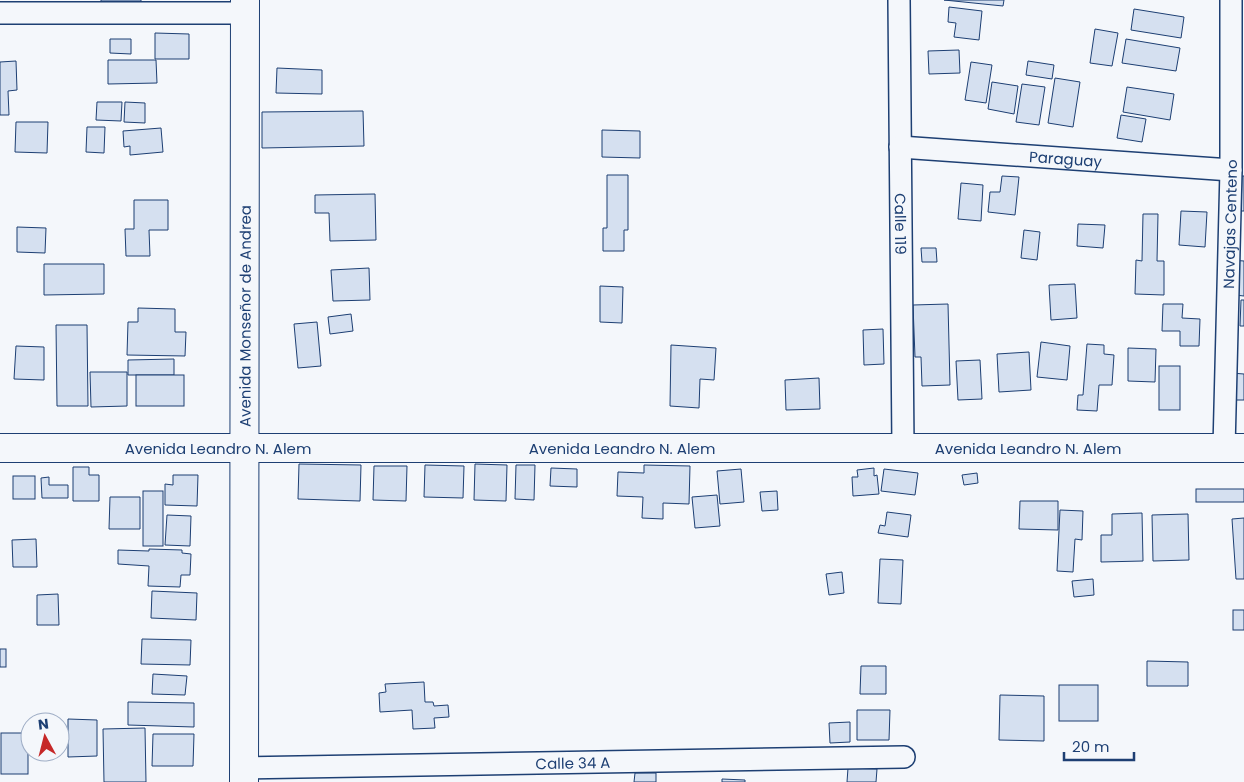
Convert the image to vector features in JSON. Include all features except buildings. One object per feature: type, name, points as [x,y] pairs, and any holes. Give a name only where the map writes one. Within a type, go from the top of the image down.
[{"type":"main road","name":"Avenida Monseñor de Andrea","points":[[243,775],[245,6]]},
{"type":"main road","name":"Avenida Leandro N. Alem","points":[[0,448],[1234,448]]},
{"type":"street","name":"Calle 119","points":[[899,0],[903,447]]},
{"type":"street","name":"Navajas Centeno","points":[[1231,0],[1234,448]]},
{"type":"street","points":[[0,13],[245,6]]},
{"type":"street","name":"Paraguay","points":[[900,147],[1231,170]]},
{"type":"street","name":"Calle 34 A","points":[[243,775],[904,757]]}]
